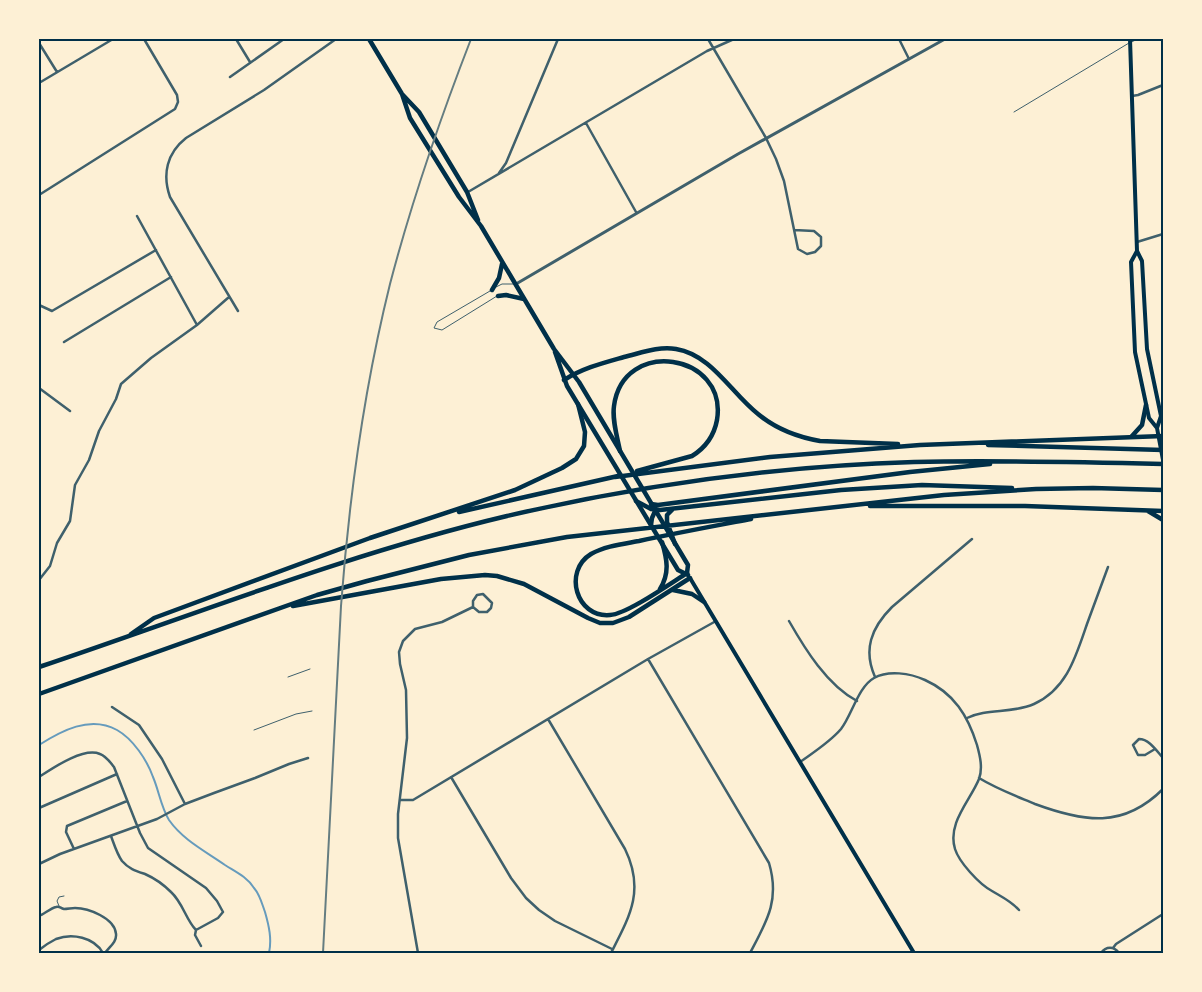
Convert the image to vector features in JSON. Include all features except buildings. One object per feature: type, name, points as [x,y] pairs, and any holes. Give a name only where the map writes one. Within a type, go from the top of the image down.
[{"type":"highway","points":[[369,39],[402,94],[419,112],[467,192],[480,226]]},
{"type":"highway","points":[[282,608],[441,579],[474,575],[497,576],[524,584],[588,618],[604,623],[621,621],[672,590],[688,576],[688,565],[574,374],[554,349],[480,226],[459,197],[410,118],[402,94]]},
{"type":"highway","points":[[492,290],[499,278],[502,263]]},
{"type":"highway","points":[[498,296],[524,299]]},
{"type":"highway","points":[[554,349],[564,380],[612,462],[662,542],[666,553],[678,570],[688,576]]},
{"type":"highway","points":[[564,380],[582,369],[650,350],[677,349],[691,353],[703,360],[758,414],[774,425],[793,434],[820,441],[920,445]]},
{"type":"highway","points":[[436,516],[684,460],[704,446],[716,426],[718,410],[714,392],[702,375],[693,368],[670,360],[647,363],[628,376],[619,390],[614,406],[614,420],[620,451]]},
{"type":"highway","points":[[124,639],[154,618],[370,538],[523,487],[570,463],[580,453],[586,439],[583,419],[578,404]]},
{"type":"highway","points":[[1132,436],[1142,425],[1146,404]]},
{"type":"highway","points":[[615,477],[770,457],[920,445],[1161,436]]},
{"type":"highway","points":[[946,444],[1163,450]]},
{"type":"highway","points":[[651,504],[910,472],[1017,461]]},
{"type":"highway","points":[[39,667],[370,554],[507,516],[649,488],[817,468],[914,462],[1017,461],[1163,464]]},
{"type":"highway","points":[[636,501],[655,510],[673,509],[841,490],[922,485],[1036,489],[1163,490]]},
{"type":"highway","points":[[39,694],[317,595],[470,555],[567,537],[944,495],[1036,489]]},
{"type":"highway","points":[[651,525],[655,510],[660,504]]},
{"type":"highway","points":[[846,506],[1025,506],[1163,511]]},
{"type":"highway","points":[[673,509],[668,512],[666,518],[675,544]]},
{"type":"highway","points":[[1142,510],[1156,515],[1163,520]]},
{"type":"highway","points":[[688,576],[625,610],[610,615],[590,610],[581,601],[576,590],[575,578],[578,567],[583,560],[590,554],[611,547],[789,512]]},
{"type":"highway","points":[[659,590],[666,577],[666,553]]},
{"type":"highway","points":[[672,590],[692,594],[704,602]]},
{"type":"main road","points":[[1130,40],[1137,251],[1142,261],[1147,349],[1161,416],[1157,428]]},
{"type":"main road","points":[[1137,251],[1131,262],[1136,352],[1149,418],[1161,436],[1163,460]]},
{"type":"main road","points":[[688,576],[914,953]]},
{"type":"street","points":[[39,83],[113,39]]},
{"type":"street","points":[[39,195],[177,106],[177,95],[144,39]]},
{"type":"street","points":[[236,39],[250,62]]},
{"type":"street","points":[[230,77],[284,39]]},
{"type":"street","points":[[238,311],[170,197],[165,178],[169,158],[176,146],[186,138],[264,90],[336,39]]},
{"type":"street","points":[[498,174],[506,162],[558,39]]},
{"type":"street","points":[[708,39],[766,138],[776,159],[784,181],[794,230],[798,248],[807,254],[815,252],[821,246],[821,237],[814,231],[794,230]]},
{"type":"street","points":[[467,192],[714,48],[734,39]]},
{"type":"street","points":[[899,39],[909,58]]},
{"type":"street","points":[[515,284],[636,212],[945,39]]},
{"type":"street","points":[[1130,40],[1136,39]]},
{"type":"street","points":[[39,43],[57,72]]},
{"type":"street","points":[[1132,96],[1138,96],[1163,85]]},
{"type":"street","points":[[586,123],[636,212]]},
{"type":"street","points":[[137,216],[197,326]]},
{"type":"street","points":[[1137,242],[1163,234]]},
{"type":"street","points":[[39,305],[52,311],[156,250]]},
{"type":"street","points":[[64,342],[171,277]]},
{"type":"street","points":[[39,580],[50,566],[57,543],[70,521],[75,485],[89,460],[99,431],[116,400],[121,384],[151,358],[197,326],[229,297]]},
{"type":"street","points":[[39,388],[70,411]]},
{"type":"street","points":[[875,678],[870,663],[869,650],[873,635],[881,620],[892,607],[972,539]]},
{"type":"street","points":[[967,718],[979,714],[1022,708],[1050,695],[1073,664],[1108,567]]},
{"type":"street","points":[[483,594],[492,603],[491,608],[487,612],[482,613],[473,607],[473,601],[477,595],[483,594]]},
{"type":"street","points":[[418,953],[398,838],[407,738],[406,690],[399,658],[401,645],[406,636],[415,629],[442,622],[473,607]]},
{"type":"street","points":[[400,800],[413,800],[648,659],[716,621]]},
{"type":"street","points":[[789,621],[804,647],[817,664],[844,693],[857,701]]},
{"type":"street","points":[[648,659],[769,863],[774,885],[772,906],[766,924],[750,953]]},
{"type":"street","points":[[800,762],[835,736],[847,721],[865,686],[884,674],[899,674],[924,679],[950,696],[967,718],[980,756],[981,767],[979,778],[956,824],[953,835],[955,848],[961,861],[982,884],[1007,899],[1019,910]]},
{"type":"street","points":[[112,707],[139,725],[162,759],[185,804]]},
{"type":"street","points":[[548,719],[625,849],[632,866],[635,886],[633,904],[628,920],[611,953]]},
{"type":"street","points":[[1155,749],[1145,755],[1138,755],[1133,749],[1133,745],[1139,739],[1143,739],[1155,749],[1163,758]]},
{"type":"street","points":[[39,777],[66,760],[90,752],[99,753],[108,759],[117,774],[148,848],[206,888],[223,912],[218,918],[196,930]]},
{"type":"street","points":[[39,863],[138,827],[177,810],[185,804],[308,758]]},
{"type":"street","points":[[39,808],[117,774]]},
{"type":"street","points":[[451,777],[511,878],[526,898],[555,921],[613,949]]},
{"type":"street","points":[[979,778],[1003,791],[1055,811],[1085,819],[1106,818],[1128,813],[1147,803],[1163,789]]},
{"type":"street","points":[[74,849],[66,832],[67,826],[128,800]]},
{"type":"street","points":[[111,836],[121,859],[128,868],[145,874],[170,891],[196,930]]},
{"type":"street","points":[[39,916],[55,907],[83,909],[97,914],[110,922],[115,928],[116,935],[114,943],[104,953],[88,940],[70,936],[57,939],[39,950]]},
{"type":"street","points":[[1113,948],[1116,944],[1163,914]]},
{"type":"street","points":[[196,930],[195,935],[201,946]]},
{"type":"street","points":[[1101,953],[1106,948],[1113,948],[1119,953]]},
{"type":"lane","points":[[1014,112],[1130,40]]},
{"type":"lane","points":[[498,296],[442,330],[434,328],[437,322],[502,284],[515,284]]},
{"type":"lane","points":[[288,677],[310,669]]},
{"type":"lane","points":[[254,730],[296,714],[312,711]]},
{"type":"lane","points":[[59,907],[57,901],[59,897],[64,896]]},
{"type":"waterway","points":[[39,745],[66,730],[86,724],[107,726],[117,730],[129,739],[147,764],[169,820],[181,834],[245,878],[256,891],[261,900],[269,927],[269,953]]},
{"type":"railway","points":[[323,953],[341,606],[348,525],[365,404],[372,363],[390,284],[408,222],[427,160],[471,39]]}]
